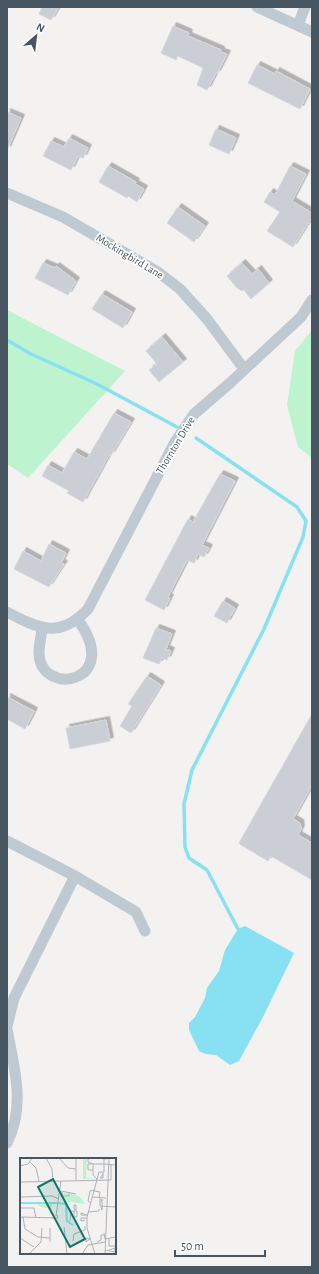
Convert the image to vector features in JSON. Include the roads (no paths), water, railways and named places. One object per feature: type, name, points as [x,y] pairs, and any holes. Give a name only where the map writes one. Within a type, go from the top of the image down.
[{"type":"street","points":[[257,7],[298,24],[312,32]]},
{"type":"street","points":[[298,24],[306,7]]},
{"type":"street","name":"Mockingbird Lane","points":[[7,193],[63,217],[158,272],[180,289],[207,319],[244,369]]},
{"type":"street","name":"Thornton Drive","points":[[78,620],[88,609],[175,442],[194,414],[301,317],[312,300]]},
{"type":"street","points":[[7,612],[42,629],[62,627],[78,620],[86,632],[91,646],[92,660],[86,670],[79,677],[69,680],[58,679],[43,667],[39,654],[42,629]]},
{"type":"street","points":[[7,841],[75,876],[136,912],[144,931]]},
{"type":"street","points":[[7,1026],[14,998],[75,876]]},
{"type":"street","points":[[7,1029],[18,1088],[17,1115],[7,1142]]},
{"type":"water","points":[[245,926],[294,953],[264,1015],[239,1061],[230,1065],[216,1055],[205,1054],[199,1051],[189,1030],[189,1023],[195,1017],[205,998],[207,988],[219,971],[225,950],[238,929]]},
{"type":"waterway","points":[[7,340],[31,354],[97,384],[177,427]]},
{"type":"waterway","points":[[196,438],[297,507],[306,521],[303,537],[264,629],[192,770],[184,804],[185,847],[189,858],[207,870],[238,929]]}]
